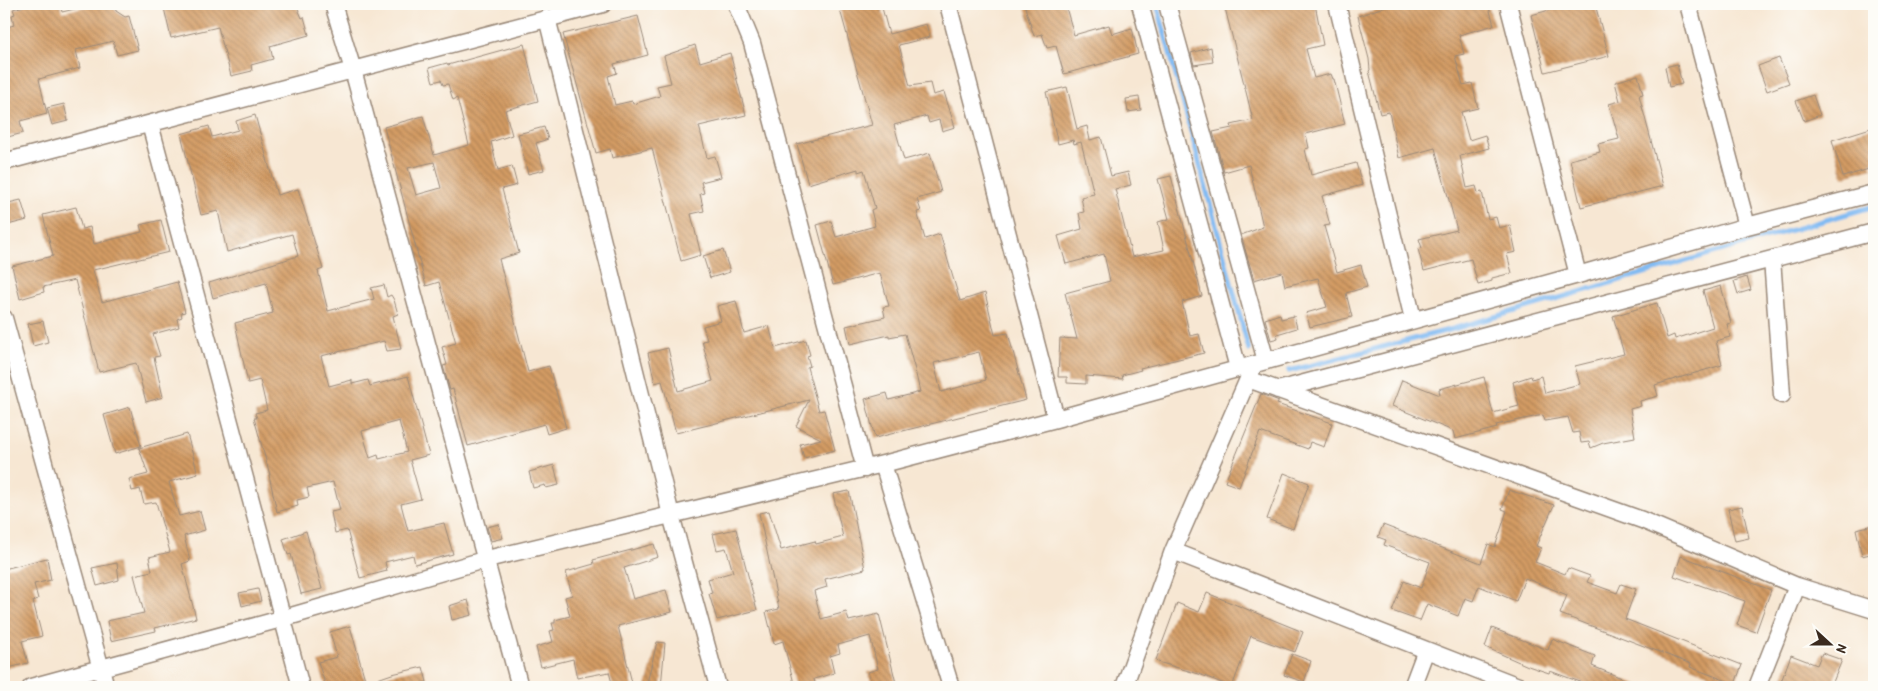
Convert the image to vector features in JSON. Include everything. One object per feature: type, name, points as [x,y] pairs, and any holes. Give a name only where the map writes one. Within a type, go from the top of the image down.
[{"type":"street","points":[[333,4],[353,70],[487,559],[520,687]]},
{"type":"street","points":[[4,162],[603,4]]},
{"type":"street","points":[[736,4],[752,43],[865,469]]},
{"type":"street","points":[[948,4],[1056,419]]},
{"type":"street","points":[[1124,687],[1173,551],[1243,374],[1140,4]]},
{"type":"street","points":[[1167,4],[1260,362]]},
{"type":"street","points":[[1337,4],[1413,319]]},
{"type":"street","points":[[1508,4],[1578,275]]},
{"type":"street","points":[[1688,4],[1747,226]]},
{"type":"street","points":[[547,18],[671,514],[718,687]]},
{"type":"street","points":[[150,124],[301,687]]},
{"type":"street","points":[[31,687],[282,619],[487,559],[865,469],[1056,419],[1243,374],[1260,362],[1578,275],[1747,226],[1874,193]]},
{"type":"street","points":[[1278,390],[1874,232]]},
{"type":"street","points":[[1772,259],[1782,395]]},
{"type":"street","points":[[4,318],[106,687]]},
{"type":"street","points":[[1243,374],[1278,390],[1642,520],[1797,586],[1874,610]]},
{"type":"street","points":[[883,464],[951,687]]},
{"type":"street","points":[[1173,551],[1521,687]]},
{"type":"street","points":[[1756,687],[1797,586]]},
{"type":"street","points":[[1412,687],[1426,650]]},
{"type":"building","points":[[24,4],[60,4],[62,12],[96,4],[114,4],[116,11],[125,17],[129,16],[138,50],[117,55],[113,41],[76,50],[80,68],[39,79],[47,114],[20,121],[23,133],[4,138],[4,28],[14,25],[12,15],[15,14],[13,9],[24,6]]},
{"type":"building","points":[[180,4],[296,4],[302,18],[304,17],[309,35],[270,46],[273,59],[251,65],[252,71],[231,76],[218,27],[171,38],[164,8]]},
{"type":"building","points":[[848,4],[881,4],[889,34],[926,24],[930,37],[899,45],[910,86],[930,83],[933,95],[944,92],[955,127],[942,131],[939,120],[929,123],[927,116],[894,125],[904,160],[930,153],[941,192],[917,199],[921,211],[917,212],[925,239],[940,234],[960,301],[985,293],[995,335],[1008,333],[1026,400],[875,438],[865,399],[887,393],[889,400],[920,392],[915,370],[905,334],[889,337],[889,335],[850,344],[846,326],[885,317],[883,307],[889,306],[880,273],[833,285],[817,225],[831,221],[836,237],[875,226],[871,210],[875,208],[864,170],[858,172],[858,169],[808,184],[797,144],[872,125],[839,6]],"holes":[[[979,352],[986,380],[941,392],[934,363]]]},
{"type":"building","points":[[1024,4],[1065,4],[1074,35],[1109,25],[1112,34],[1132,28],[1138,54],[1064,74],[1056,46],[1047,48],[1042,34],[1034,36]]},
{"type":"building","points":[[1224,4],[1315,4],[1323,45],[1306,49],[1314,78],[1331,74],[1334,79],[1345,124],[1306,134],[1309,148],[1305,149],[1311,175],[1356,163],[1358,170],[1362,185],[1322,196],[1330,225],[1324,226],[1337,272],[1361,265],[1367,287],[1346,293],[1352,317],[1310,327],[1306,313],[1327,307],[1318,278],[1285,286],[1282,272],[1254,280],[1241,235],[1263,227],[1249,165],[1224,172],[1213,132],[1232,128],[1231,125],[1253,120]]},
{"type":"building","points":[[1392,4],[1488,4],[1494,25],[1459,35],[1464,54],[1455,56],[1463,85],[1472,83],[1478,108],[1461,112],[1469,140],[1485,135],[1489,148],[1460,156],[1467,188],[1476,186],[1478,193],[1482,192],[1488,219],[1496,217],[1499,228],[1510,225],[1516,252],[1507,254],[1512,273],[1492,278],[1492,281],[1478,285],[1471,259],[1424,271],[1418,249],[1422,248],[1419,239],[1457,230],[1435,148],[1399,158],[1389,112],[1380,114],[1358,16]]},
{"type":"building","points":[[1572,4],[1595,4],[1609,56],[1545,72],[1531,15]]},
{"type":"building","points":[[638,16],[648,55],[614,64],[617,73],[608,76],[615,105],[632,101],[633,104],[660,96],[657,86],[671,83],[664,56],[695,45],[700,62],[730,53],[746,115],[699,126],[707,158],[715,156],[721,177],[701,182],[704,193],[700,194],[704,211],[691,214],[701,255],[681,261],[652,148],[612,158],[610,149],[596,153],[563,34]]},
{"type":"building","points":[[524,44],[538,101],[505,110],[512,135],[491,142],[498,170],[512,166],[517,185],[502,189],[519,253],[499,259],[528,372],[549,366],[566,428],[547,434],[544,424],[468,446],[453,389],[450,390],[443,366],[447,365],[442,347],[456,343],[439,282],[426,286],[384,127],[423,116],[434,155],[469,145],[457,98],[453,100],[448,84],[443,85],[441,80],[433,82],[429,68],[447,63],[448,65]],"holes":[[[434,162],[441,188],[416,195],[408,168]]]},
{"type":"building","points":[[1211,47],[1213,62],[1194,65],[1191,53]]},
{"type":"building","points":[[1779,58],[1789,83],[1767,91],[1758,66]]},
{"type":"building","points":[[1677,64],[1682,84],[1669,87],[1665,67]]},
{"type":"building","points":[[1638,75],[1643,94],[1639,95],[1663,186],[1581,207],[1570,160],[1600,152],[1598,144],[1619,139],[1609,104],[1620,101],[1615,82]]},
{"type":"building","points":[[1067,87],[1077,129],[1087,126],[1090,140],[1101,137],[1111,176],[1128,172],[1131,185],[1115,189],[1132,257],[1164,250],[1158,222],[1169,219],[1158,179],[1171,176],[1202,296],[1182,302],[1190,336],[1199,334],[1204,353],[1140,368],[1141,370],[1122,375],[1123,379],[1086,376],[1086,384],[1067,383],[1067,377],[1058,377],[1060,338],[1077,339],[1065,293],[1110,281],[1104,254],[1066,264],[1058,236],[1082,229],[1079,213],[1084,212],[1081,197],[1094,194],[1081,142],[1074,144],[1073,140],[1058,144],[1046,92]]},
{"type":"building","points":[[1813,95],[1820,115],[1804,121],[1796,101]]},
{"type":"building","points":[[1139,97],[1141,110],[1128,112],[1126,99]]},
{"type":"building","points":[[64,104],[68,121],[52,125],[47,108]]},
{"type":"building","points":[[255,115],[277,195],[298,189],[323,269],[318,271],[328,311],[374,299],[371,288],[384,285],[387,297],[391,295],[394,300],[398,314],[393,316],[401,349],[387,351],[384,341],[321,356],[329,386],[352,380],[352,384],[368,380],[370,386],[408,376],[429,455],[410,460],[421,499],[401,504],[408,531],[444,523],[453,554],[415,564],[413,555],[385,562],[387,571],[360,578],[347,530],[335,533],[331,512],[340,510],[333,482],[307,488],[309,497],[297,500],[298,506],[277,512],[270,475],[254,418],[257,418],[255,413],[267,410],[260,380],[248,383],[235,323],[273,313],[266,283],[213,298],[209,283],[298,256],[292,234],[227,252],[218,211],[201,215],[181,134],[209,126],[212,137],[238,130],[236,121]],"holes":[[[399,421],[407,452],[379,459],[378,455],[370,458],[362,431]]]},
{"type":"building","points":[[544,127],[548,139],[536,143],[544,170],[528,174],[518,134]]},
{"type":"building","points":[[1874,127],[1874,162],[1870,163],[1872,168],[1843,177],[1832,140]]},
{"type":"building","points":[[21,200],[27,220],[4,226],[4,204]]},
{"type":"building","points":[[76,207],[82,229],[90,227],[94,244],[142,232],[140,225],[161,220],[169,252],[93,270],[102,302],[177,282],[185,312],[181,313],[182,317],[177,319],[179,327],[153,334],[160,356],[154,357],[163,397],[146,402],[136,363],[99,372],[75,280],[43,287],[44,292],[20,299],[12,266],[53,256],[43,215]]},
{"type":"building","points":[[723,250],[730,272],[710,278],[703,256]]},
{"type":"building","points":[[1747,277],[1751,290],[1738,294],[1734,281]]},
{"type":"building","points":[[1721,286],[1731,323],[1727,324],[1730,337],[1716,341],[1722,365],[1655,385],[1658,396],[1640,401],[1641,406],[1630,409],[1635,437],[1603,443],[1591,448],[1589,442],[1581,443],[1579,432],[1573,433],[1568,417],[1545,421],[1543,415],[1496,425],[1497,428],[1455,439],[1453,431],[1392,406],[1402,380],[1440,395],[1439,389],[1484,377],[1493,413],[1519,406],[1513,382],[1531,376],[1532,379],[1541,376],[1545,393],[1580,384],[1575,366],[1624,354],[1613,316],[1657,303],[1667,338],[1674,335],[1675,339],[1713,327],[1703,291]]},
{"type":"building","points":[[736,301],[744,333],[769,326],[775,348],[806,340],[810,355],[807,356],[810,366],[807,367],[819,411],[824,410],[835,450],[804,458],[800,444],[821,439],[796,426],[809,400],[676,433],[662,381],[655,383],[648,353],[668,348],[678,391],[713,381],[702,341],[707,340],[703,326],[721,321],[717,306]]},
{"type":"building","points":[[1280,314],[1281,319],[1294,316],[1297,328],[1277,334],[1278,338],[1271,340],[1265,319]]},
{"type":"building","points":[[43,321],[48,342],[33,346],[28,324]]},
{"type":"building","points":[[1261,394],[1279,401],[1277,404],[1332,423],[1324,447],[1310,442],[1308,449],[1260,432],[1239,487],[1225,482]]},
{"type":"building","points":[[130,407],[141,446],[115,454],[104,415]]},
{"type":"building","points":[[187,434],[198,474],[169,482],[179,516],[200,511],[205,530],[184,536],[190,561],[182,564],[196,618],[155,628],[156,631],[111,641],[107,621],[144,613],[134,575],[152,571],[149,557],[170,552],[156,502],[144,504],[140,489],[132,491],[129,479],[148,474],[139,448]]},
{"type":"building","points":[[554,465],[559,485],[546,488],[545,485],[533,488],[529,472]]},
{"type":"building","points":[[1284,473],[1309,483],[1293,529],[1267,519]]},
{"type":"building","points":[[1509,490],[1554,505],[1536,546],[1541,548],[1535,562],[1565,574],[1568,568],[1590,576],[1587,582],[1617,593],[1621,584],[1636,589],[1625,619],[1742,665],[1735,684],[1690,667],[1691,664],[1560,614],[1567,595],[1525,578],[1516,601],[1479,586],[1473,601],[1465,598],[1458,616],[1427,604],[1420,621],[1392,611],[1404,581],[1421,588],[1430,562],[1384,545],[1386,540],[1378,537],[1383,525],[1481,563],[1488,544],[1495,547],[1507,511],[1502,509]]},
{"type":"building","points":[[849,491],[865,569],[825,579],[827,587],[814,591],[821,619],[846,612],[849,621],[879,614],[897,687],[872,687],[868,672],[878,669],[870,636],[838,645],[840,653],[830,656],[834,673],[814,679],[816,687],[795,687],[783,641],[774,644],[766,612],[779,609],[759,513],[769,511],[781,550],[815,541],[816,544],[843,537],[833,494]]},
{"type":"building","points":[[1742,506],[1749,538],[1735,541],[1728,509]]},
{"type":"building","points":[[499,524],[503,538],[491,541],[487,527]]},
{"type":"building","points":[[1874,525],[1874,553],[1862,556],[1856,529]]},
{"type":"building","points":[[736,529],[757,610],[717,620],[709,594],[712,593],[708,579],[733,572],[726,548],[717,550],[713,534]]},
{"type":"building","points":[[306,531],[322,589],[301,594],[291,554],[288,555],[283,539]]},
{"type":"building","points":[[654,544],[658,557],[624,568],[633,599],[666,590],[672,612],[618,626],[633,687],[613,687],[609,672],[577,678],[573,659],[541,667],[536,647],[553,642],[550,631],[554,630],[552,623],[555,623],[555,620],[570,616],[565,597],[572,595],[566,572],[594,564],[593,560]]},
{"type":"building","points":[[1681,556],[1771,590],[1756,632],[1737,625],[1745,601],[1674,576]]},
{"type":"building","points":[[47,558],[51,580],[34,584],[38,599],[33,601],[42,636],[22,641],[28,663],[4,669],[4,569]]},
{"type":"building","points":[[117,563],[119,580],[97,586],[92,568]]},
{"type":"building","points":[[258,589],[261,601],[242,606],[239,593]]},
{"type":"building","points":[[1207,593],[1303,632],[1295,652],[1251,636],[1232,687],[1199,674],[1158,662],[1156,660],[1177,603],[1199,612]]},
{"type":"building","points":[[468,600],[472,615],[452,620],[449,606]]},
{"type":"building","points":[[350,626],[366,683],[392,674],[423,667],[427,682],[420,684],[421,687],[326,687],[318,662],[337,657],[330,632]]},
{"type":"building","points":[[1492,628],[1548,650],[1552,639],[1595,656],[1592,666],[1644,687],[1594,687],[1550,671],[1549,673],[1528,666],[1485,647]]},
{"type":"building","points":[[657,642],[665,643],[661,687],[646,687]]},
{"type":"building","points":[[1822,653],[1842,660],[1831,687],[1779,687],[1791,655],[1817,665]]},
{"type":"building","points":[[1292,654],[1311,661],[1304,682],[1284,675]]},
{"type":"waterway","points":[[1157,4],[1249,350]]},
{"type":"waterway","points":[[1289,371],[1453,329],[1874,206]]}]
